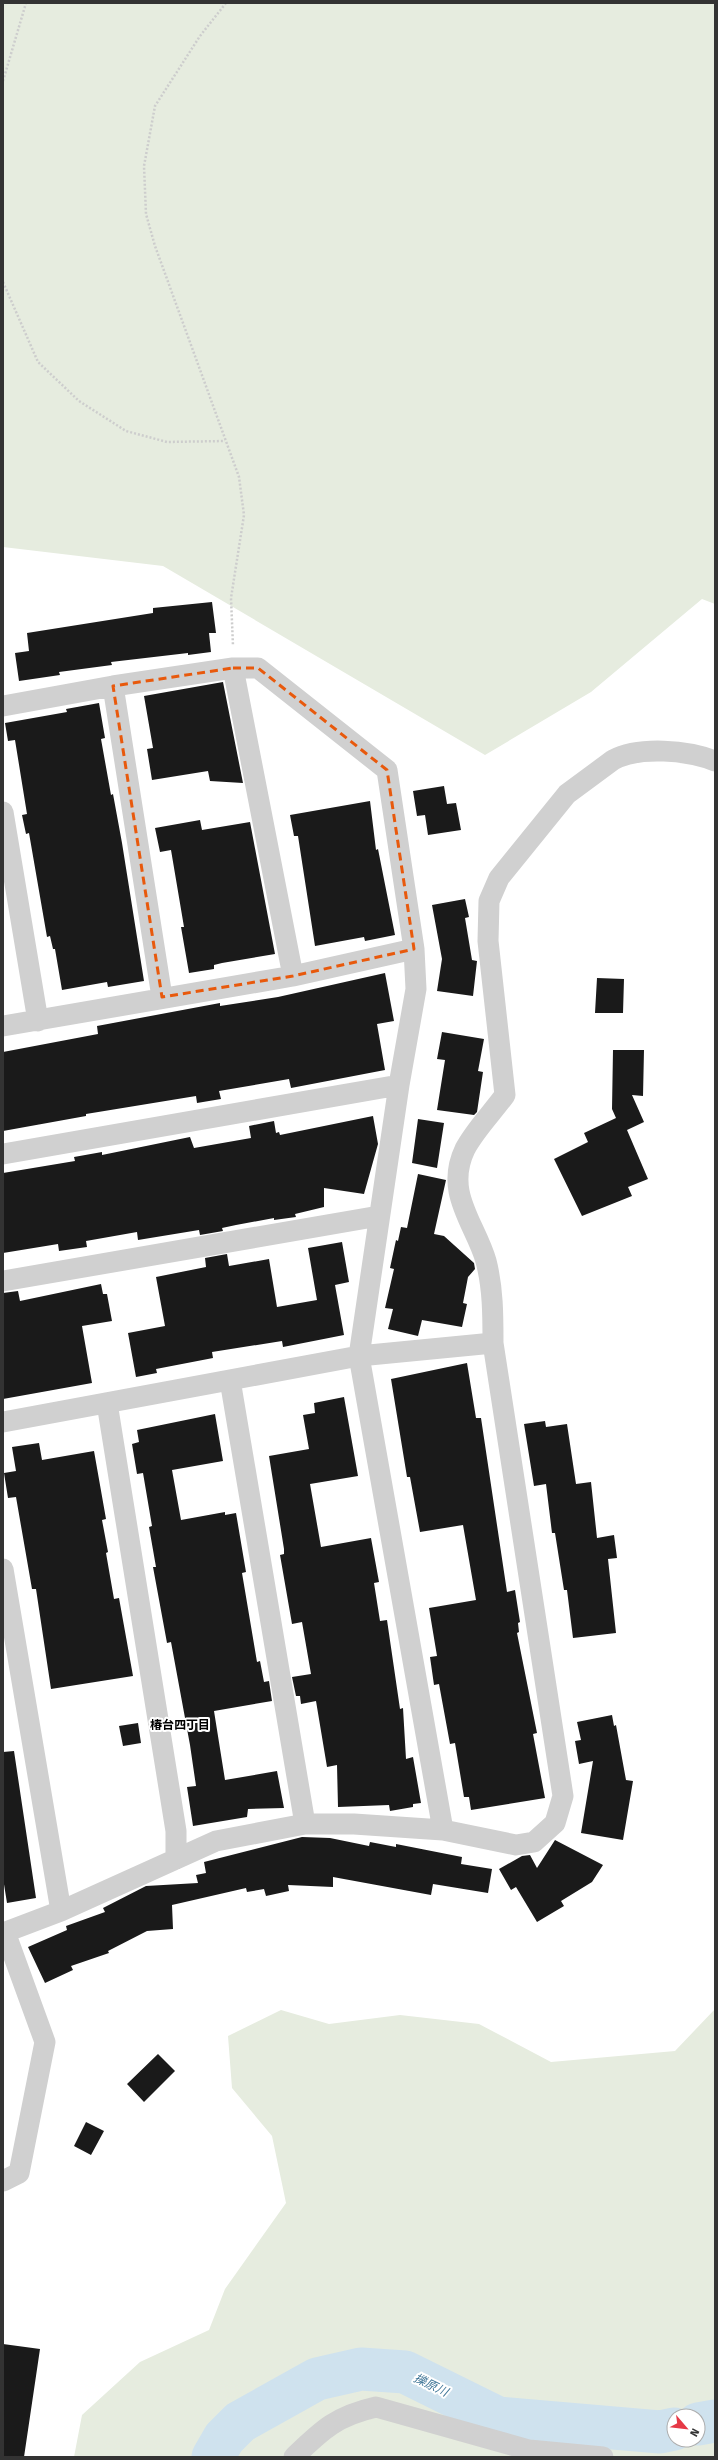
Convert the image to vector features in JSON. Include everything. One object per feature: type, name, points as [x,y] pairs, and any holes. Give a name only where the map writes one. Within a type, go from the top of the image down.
[{"type":"street","points":[[233,668],[293,976]]},
{"type":"street","points":[[3,706],[113,686],[233,668],[258,668],[387,770],[414,949],[416,989],[399,1085],[359,1356],[443,1830]]},
{"type":"street","points":[[113,686],[162,997]]},
{"type":"street","points":[[3,2181],[19,2173],[45,2042],[4,1933],[61,1911],[216,1841],[305,1824],[354,1824],[443,1830],[516,1845],[534,1842],[555,1823],[563,1796],[493,1343],[492,1291],[485,1260],[463,1211],[457,1178],[465,1150],[505,1095],[488,941],[489,901],[499,878],[567,794],[613,760],[621,756],[674,750],[715,761]]},
{"type":"street","points":[[3,812],[38,1021]]},
{"type":"street","points":[[3,1026],[38,1021],[162,997],[293,976],[414,949]]},
{"type":"street","points":[[3,1154],[399,1085]]},
{"type":"street","points":[[3,1281],[379,1216]]},
{"type":"street","points":[[3,1422],[359,1356],[493,1343]]},
{"type":"street","points":[[230,1380],[305,1824]]},
{"type":"street","points":[[107,1403],[176,1831],[176,1859]]},
{"type":"street","points":[[3,1569],[61,1911]]},
{"type":"street","points":[[294,2457],[328,2425],[355,2412],[376,2407],[529,2450],[602,2457]]},
{"type":"path","points":[[3,81],[26,3]]},
{"type":"path","points":[[226,3],[200,36],[155,106],[144,166],[146,214],[155,246],[239,477],[244,515],[231,598],[233,668]]},
{"type":"path","points":[[3,282],[38,362],[79,401],[126,431],[168,442],[226,441]]},
{"type":"highlighted area","points":[[233,668],[258,668],[387,770],[414,949],[293,976],[162,997],[113,686]]},
{"type":"shaded area","points":[[3,3],[715,3],[715,604],[702,599],[591,692],[485,755],[163,566],[3,547]]},
{"type":"shaded area","points":[[715,2009],[715,2457],[74,2457],[82,2415],[140,2362],[209,2330],[225,2289],[286,2203],[272,2136],[232,2088],[228,2036],[281,2010],[329,2024],[400,2015],[479,2024],[551,2062],[675,2051]]},
{"type":"building","points":[[212,602],[216,633],[209,633],[211,652],[188,655],[188,653],[111,662],[112,665],[59,672],[60,675],[19,681],[15,653],[29,651],[27,633],[153,613],[153,608]]},
{"type":"building","points":[[223,682],[243,783],[210,781],[208,771],[152,780],[147,749],[153,748],[144,696]]},
{"type":"building","points":[[99,703],[105,738],[101,739],[111,795],[113,794],[122,843],[144,981],[108,987],[107,982],[62,990],[55,949],[53,949],[50,936],[47,937],[29,833],[26,834],[22,815],[27,814],[15,740],[8,741],[5,723],[67,712],[66,709]]},
{"type":"building","points":[[444,786],[447,804],[456,803],[461,830],[428,835],[425,815],[417,816],[413,791]]},
{"type":"building","points":[[370,801],[376,850],[378,849],[395,935],[365,941],[364,937],[315,946],[298,836],[294,836],[290,815]]},
{"type":"building","points":[[200,820],[202,830],[250,822],[275,954],[222,963],[214,965],[214,969],[189,973],[181,927],[184,927],[171,850],[160,852],[155,828]]},
{"type":"building","points":[[465,899],[469,917],[465,918],[472,960],[477,961],[473,996],[437,991],[442,959],[432,905]]},
{"type":"building","points":[[385,973],[394,1021],[377,1024],[385,1070],[291,1088],[289,1079],[219,1091],[221,1099],[197,1103],[196,1096],[86,1114],[86,1116],[3,1131],[3,1052],[98,1034],[97,1026],[220,1003],[220,1006],[278,997]]},
{"type":"building","points":[[597,978],[624,979],[623,1013],[595,1013]]},
{"type":"building","points":[[442,1032],[484,1039],[478,1071],[483,1072],[477,1112],[474,1115],[437,1110],[445,1060],[437,1059]]},
{"type":"building","points":[[613,1050],[644,1050],[643,1096],[632,1095],[644,1122],[627,1130],[648,1179],[628,1187],[632,1196],[582,1216],[554,1159],[588,1142],[584,1133],[616,1118],[612,1109]]},
{"type":"building","points":[[373,1116],[378,1144],[364,1194],[324,1188],[324,1207],[295,1214],[296,1217],[274,1220],[274,1218],[236,1225],[222,1228],[223,1231],[200,1235],[199,1230],[138,1240],[137,1232],[86,1241],[87,1247],[59,1251],[58,1244],[3,1253],[3,1173],[75,1161],[74,1157],[102,1152],[102,1155],[190,1137],[194,1148],[251,1138],[249,1126],[274,1121],[276,1133],[279,1132],[280,1135]]},
{"type":"building","points":[[418,1119],[444,1123],[437,1168],[412,1163]]},
{"type":"building","points":[[418,1174],[446,1180],[434,1234],[444,1236],[474,1263],[475,1269],[468,1277],[463,1303],[467,1304],[462,1327],[422,1320],[418,1336],[388,1329],[393,1309],[385,1308],[394,1269],[390,1268],[396,1240],[398,1241],[401,1227],[407,1228]]},
{"type":"building","points":[[342,1242],[349,1282],[335,1285],[344,1335],[283,1347],[282,1341],[212,1352],[213,1358],[156,1369],[157,1373],[136,1377],[128,1333],[165,1326],[156,1277],[206,1267],[205,1258],[227,1254],[229,1266],[269,1259],[277,1307],[317,1300],[308,1248]]},
{"type":"building","points":[[101,1284],[103,1294],[107,1294],[112,1321],[82,1326],[92,1383],[3,1399],[3,1293],[18,1291],[20,1301]]},
{"type":"building","points":[[467,1363],[476,1418],[481,1418],[507,1592],[515,1590],[520,1622],[518,1623],[519,1632],[517,1633],[537,1733],[533,1734],[545,1798],[471,1810],[469,1797],[464,1797],[455,1743],[450,1744],[439,1684],[434,1685],[430,1657],[437,1656],[429,1608],[476,1600],[463,1525],[420,1532],[410,1477],[407,1477],[391,1379]]},
{"type":"building","points":[[344,1397],[358,1476],[310,1484],[321,1547],[371,1538],[379,1582],[374,1583],[380,1621],[387,1620],[400,1709],[403,1708],[406,1759],[413,1757],[421,1803],[413,1804],[413,1807],[390,1811],[389,1805],[338,1807],[337,1765],[327,1767],[316,1701],[301,1704],[300,1696],[296,1696],[292,1677],[311,1674],[302,1622],[292,1624],[280,1555],[284,1554],[284,1549],[269,1456],[309,1449],[303,1415],[315,1413],[314,1403]]},
{"type":"building","points":[[215,1414],[223,1461],[172,1470],[181,1520],[225,1512],[225,1515],[236,1513],[246,1572],[242,1573],[257,1662],[260,1661],[264,1682],[269,1681],[272,1701],[214,1711],[225,1780],[277,1771],[284,1808],[248,1809],[247,1817],[193,1826],[187,1787],[196,1786],[190,1745],[171,1642],[167,1643],[153,1567],[156,1567],[149,1527],[152,1526],[143,1473],[137,1474],[132,1444],[139,1442],[137,1430]]},
{"type":"building","points":[[545,1421],[546,1427],[567,1424],[576,1484],[591,1482],[597,1538],[614,1535],[617,1558],[608,1559],[616,1633],[573,1638],[567,1590],[564,1590],[555,1533],[552,1533],[546,1484],[534,1486],[524,1424]]},
{"type":"building","points":[[39,1443],[42,1460],[94,1451],[106,1519],[102,1520],[108,1552],[106,1553],[114,1599],[119,1598],[133,1676],[51,1689],[36,1589],[32,1589],[16,1497],[8,1498],[4,1473],[16,1471],[12,1447]]},
{"type":"building","points":[[612,1715],[614,1726],[616,1725],[626,1780],[633,1781],[623,1840],[581,1833],[593,1761],[579,1764],[575,1741],[581,1740],[577,1722]]},
{"type":"building","points":[[138,1723],[141,1743],[123,1746],[119,1726]]},
{"type":"building","points":[[14,1751],[36,1898],[7,1903],[3,1878],[3,1752]]},
{"type":"building","points":[[302,1837],[330,1838],[369,1846],[370,1842],[396,1847],[396,1844],[462,1857],[461,1864],[492,1869],[488,1893],[433,1884],[431,1895],[333,1877],[333,1887],[288,1885],[289,1891],[266,1896],[264,1889],[247,1892],[246,1888],[172,1905],[173,1929],[147,1931],[108,1951],[109,1953],[71,1966],[73,1970],[45,1983],[28,1947],[67,1930],[66,1926],[105,1912],[103,1908],[146,1886],[198,1883],[196,1875],[206,1873],[204,1862]]},
{"type":"building","points":[[555,1840],[603,1865],[592,1882],[561,1901],[564,1906],[537,1922],[516,1887],[511,1890],[499,1869],[522,1856],[530,1855],[537,1868]]},
{"type":"building","points":[[158,2054],[175,2071],[144,2102],[127,2084]]},
{"type":"building","points":[[86,2122],[104,2131],[91,2155],[74,2146]]},
{"type":"building","points":[[3,2344],[40,2349],[24,2457],[3,2457]]},
{"type":"waterway","name":"擽原川","points":[[213,2457],[224,2438],[240,2422],[317,2379],[361,2369],[405,2372],[498,2418],[660,2432],[666,2431]]},
{"type":"waterway","name":"擽原川","points":[[706,2423],[715,2421]]},
{"type":"district","name":"椿台四丁目","points":[[180,1725]]}]
